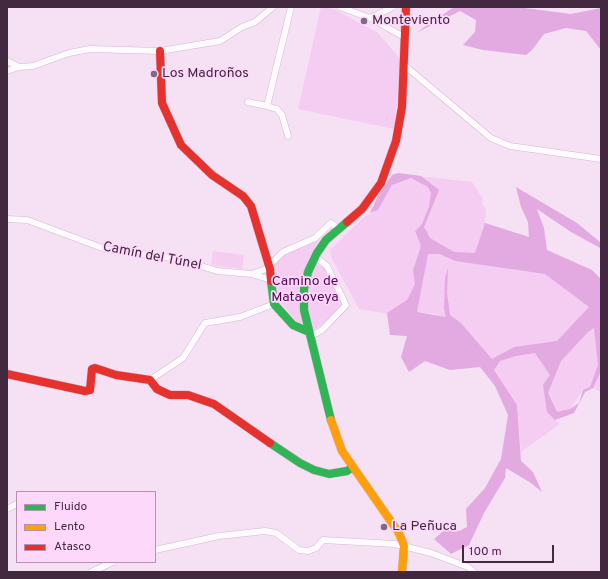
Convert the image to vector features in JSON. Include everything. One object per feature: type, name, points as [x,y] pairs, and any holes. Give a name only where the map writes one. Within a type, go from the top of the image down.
[{"type":"street","points":[[7,72],[19,67],[33,66],[69,53],[90,49],[160,51],[220,41],[242,27],[255,22],[273,7]]},
{"type":"street","points":[[267,106],[291,7]]},
{"type":"street","points":[[340,7],[370,18],[404,37]]},
{"type":"street","points":[[370,18],[393,7]]},
{"type":"street","points":[[402,572],[404,546],[395,525],[342,451],[334,432],[304,310],[304,289],[308,272],[315,256],[326,240],[338,228],[362,209],[381,183],[398,127],[402,108],[406,7]]},
{"type":"street","points":[[160,51],[162,103],[182,144],[212,175],[243,196],[251,206],[269,266],[274,304],[293,325],[310,335]]},
{"type":"street","points":[[7,61],[19,67]]},
{"type":"street","points":[[404,65],[491,138],[510,146],[601,159]]},
{"type":"street","points":[[248,102],[277,110],[282,115],[288,136]]},
{"type":"street","name":"Camín del Túnel","points":[[7,219],[27,220],[105,250],[179,259],[217,271],[252,274],[271,280]]},
{"type":"street","points":[[252,274],[266,269],[283,252],[315,238],[331,223],[338,228]]},
{"type":"street","points":[[310,335],[322,330],[328,322],[346,305],[327,266],[315,256]]},
{"type":"street","points":[[7,374],[85,391],[90,390],[92,369],[95,368],[116,375],[150,380],[183,358],[205,323],[240,317],[274,304]]},
{"type":"street","points":[[150,380],[157,389],[170,395],[188,395],[214,404],[300,463],[314,470],[329,474],[347,471],[353,467]]},
{"type":"street","points":[[7,509],[16,504]]},
{"type":"street","points":[[156,550],[219,536],[265,530],[276,533],[299,550],[308,552],[316,548],[323,540],[404,546],[468,567],[474,572]]},
{"type":"street","points":[[91,572],[111,563]]},
{"type":"green space","points":[[321,7],[334,9],[378,33],[401,60],[394,129],[298,109]]},
{"type":"green space","points":[[428,177],[472,182],[483,199],[482,204],[486,209],[485,223],[529,237],[601,306],[601,392],[590,387],[583,390],[570,409],[555,420],[560,424],[521,452],[517,405],[494,370],[492,359],[461,323],[435,314],[416,312],[394,315],[359,309],[331,257],[330,250],[365,216],[378,210],[392,185],[411,178]]},
{"type":"green space","name":"Camino de Mataoveya","points":[[320,238],[308,260],[326,269],[342,304],[336,313],[314,330],[300,325],[279,301],[274,281],[274,263],[279,258]]},
{"type":"green space","points":[[213,251],[244,255],[242,269],[211,265]]},
{"type":"shaded area","points":[[454,7],[516,7],[571,14],[601,8],[601,50],[586,31],[566,28],[544,34],[532,50],[526,55],[483,50],[463,45],[475,32],[476,20],[460,11],[416,33]]},
{"type":"shaded area","points":[[398,173],[421,176],[439,190],[424,227],[430,238],[454,252],[475,253],[485,223],[529,237],[528,222],[521,207],[516,187],[577,223],[600,242],[600,248],[571,232],[537,209],[544,228],[547,250],[592,270],[601,279],[601,371],[593,388],[585,392],[574,413],[555,420],[547,412],[543,385],[550,375],[535,353],[516,356],[500,361],[494,370],[517,405],[521,461],[533,472],[542,492],[531,483],[506,468],[505,478],[484,513],[469,545],[451,554],[434,539],[448,527],[459,531],[467,527],[466,509],[485,488],[501,459],[508,415],[495,386],[480,367],[450,370],[425,361],[409,372],[401,357],[407,336],[390,335],[387,313],[407,300],[415,284],[413,270],[421,246],[415,231],[422,224],[429,207],[431,193],[428,187],[411,178],[392,185],[378,210],[370,213],[379,194],[392,175]],"holes":[[[428,254],[440,254],[455,261],[545,274],[589,307],[557,341],[514,347],[492,359],[461,323],[450,315],[447,293],[448,268],[445,278],[444,309],[446,317],[417,312]],[[594,328],[598,365],[590,387],[583,390],[579,403],[570,409],[557,412],[548,393],[561,361],[588,332]]]},
{"type":"traffic: fast","points":[[331,420],[304,310],[304,289],[308,272],[317,253],[326,240],[347,222]]},
{"type":"traffic: fast","points":[[271,281],[274,304],[293,325],[309,332]]},
{"type":"traffic: fast","points":[[270,443],[300,463],[314,470],[329,474],[347,471],[353,467]]},
{"type":"traffic: slow","points":[[331,420],[342,451],[399,533],[404,546],[402,572]]},
{"type":"traffic: jam","points":[[347,222],[362,209],[381,183],[396,141],[402,107],[406,7]]},
{"type":"traffic: jam","points":[[160,51],[162,103],[181,145],[212,175],[243,196],[251,206],[270,269],[271,281]]},
{"type":"traffic: jam","points":[[7,374],[85,391],[90,390],[92,369],[95,368],[116,375],[150,380],[157,389],[170,395],[188,395],[214,404],[270,443]]},
{"type":"place","name":"Monteviento","points":[[364,21]]},
{"type":"place","name":"Los Madroños","points":[[154,74]]},
{"type":"place","name":"La Peñuca","points":[[384,527]]}]
